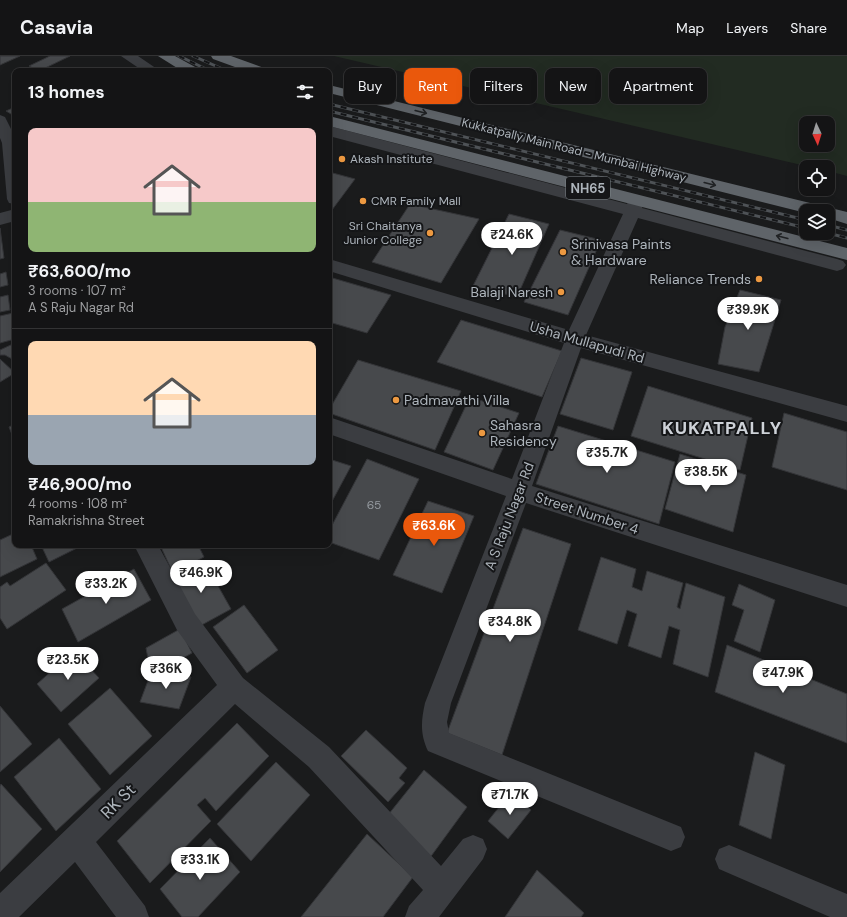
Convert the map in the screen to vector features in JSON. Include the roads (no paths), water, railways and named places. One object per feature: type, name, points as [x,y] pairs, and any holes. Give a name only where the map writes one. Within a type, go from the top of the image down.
[{"type":"highway","points":[[165,56],[184,68]]},
{"type":"highway","points":[[218,56],[251,68]]},
{"type":"highway","name":"Kukkatpally Main Road - Mumbai Highway","points":[[332,89],[480,144],[559,164],[635,206]]},
{"type":"highway","name":"Kukkatpally Main Road - Mumbai Highway","points":[[332,121],[480,144],[559,164],[799,207]]},
{"type":"highway","points":[[835,215],[847,218]]},
{"type":"street","points":[[128,56],[148,68]]},
{"type":"street","points":[[0,120],[12,182]]},
{"type":"street","points":[[332,133],[451,165],[635,206],[842,260]]},
{"type":"street","name":"A S Raju Nagar Rd","points":[[635,206],[575,339],[520,491],[438,703],[434,722],[437,742],[671,837]]},
{"type":"street","points":[[0,219],[12,216]]},
{"type":"street","name":"Usha Mullapudi Rd","points":[[332,267],[575,339],[847,414]]},
{"type":"street","name":"Street Number 4","points":[[332,426],[520,491],[847,596]]},
{"type":"street","points":[[148,548],[186,622],[234,687],[319,757],[442,889]]},
{"type":"street","name":"RK St","points":[[0,914],[77,841],[234,687]]},
{"type":"street","points":[[77,841],[134,917]]},
{"type":"street","points":[[420,917],[473,849]]},
{"type":"street","points":[[729,859],[847,909]]},
{"type":"railway","points":[[179,56],[204,68]]},
{"type":"railway","points":[[193,56],[220,68]]},
{"type":"railway","points":[[332,105],[799,218]]},
{"type":"railway","points":[[332,112],[799,226]]},
{"type":"railway","points":[[835,227],[847,230]]},
{"type":"railway","points":[[835,235],[847,238]]},
{"type":"place","name":"Akash Institute","points":[[342,159]]},
{"type":"place","name":"CMR Family Mall","points":[[363,201]]},
{"type":"place","name":"Sri Chaitanya Junior College","points":[[430,233]]},
{"type":"place","name":"Srinivasa Paints & Hardware","points":[[563,252]]},
{"type":"place","name":"Reliance Trends","points":[[759,279]]},
{"type":"place","name":"Balaji Naresh","points":[[561,292]]},
{"type":"place","name":"Padmavathi Villa","points":[[396,400]]},
{"type":"place","name":"Sahasra Residency","points":[[482,433]]},
{"type":"district","name":"KUKATPALLY","points":[[722,428]]}]
